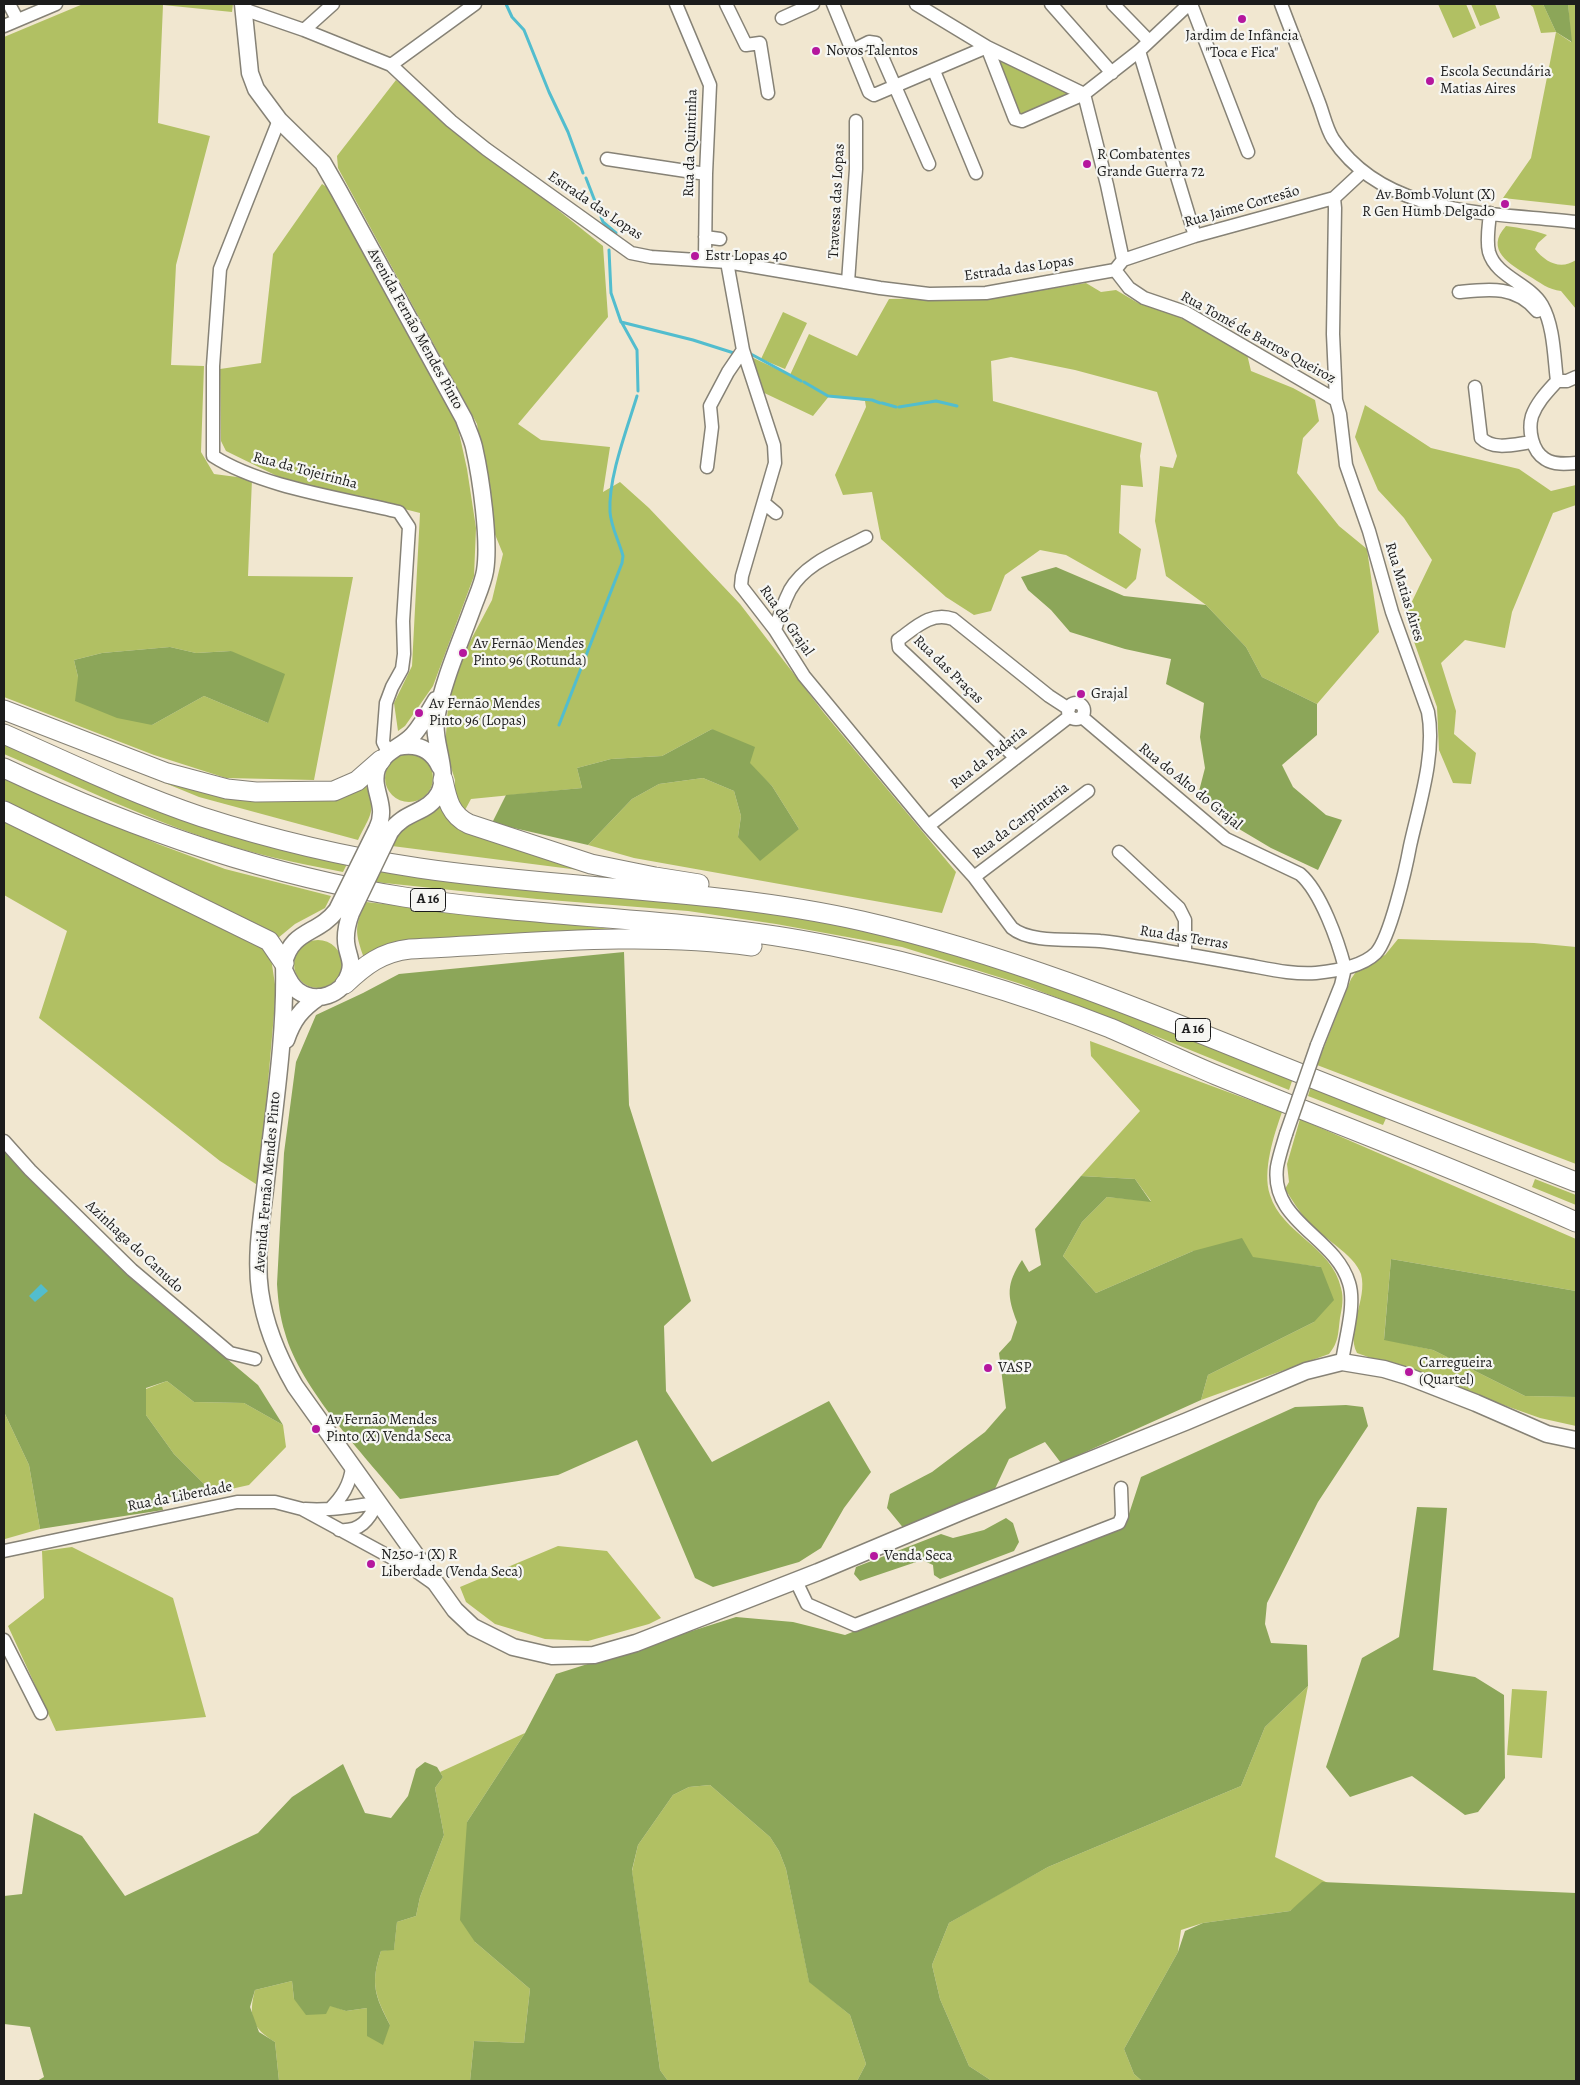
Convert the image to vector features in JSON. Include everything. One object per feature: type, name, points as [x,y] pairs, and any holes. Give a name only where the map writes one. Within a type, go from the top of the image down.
[{"type":"highway","points":[[4,710],[166,773],[227,788],[256,792],[334,791],[357,781],[389,753]]},
{"type":"highway","name":"A 16","points":[[4,734],[121,786],[200,816],[244,830],[331,852],[399,865],[462,874],[682,894],[800,909],[900,930],[1025,966],[1114,999],[1576,1182]]},
{"type":"highway","name":"A 16","points":[[4,768],[151,830],[235,858],[321,881],[398,896],[452,903],[717,928],[774,936],[871,954],[980,983],[1110,1029],[1216,1075],[1533,1202],[1576,1222]]},
{"type":"highway","name":"A 16","points":[[442,775],[450,808],[457,816],[469,824],[591,864],[655,877],[735,889],[800,909]]},
{"type":"highway","points":[[4,810],[269,941],[285,967]]},
{"type":"highway","name":"A 16","points":[[345,984],[361,968],[381,956],[410,949],[646,939],[686,940],[776,949],[871,954]]},
{"type":"highway","points":[[1533,1202],[1549,1219],[1576,1232]]},
{"type":"main road","name":"Avenida Fernão Mendes Pinto","points":[[243,6],[250,73],[256,89],[279,120],[323,163],[464,419],[474,446],[487,546],[485,572],[446,683],[436,719],[435,731],[442,775],[440,791],[435,800],[426,808],[401,819],[384,831],[344,912],[300,936],[286,952],[280,1058],[261,1229],[259,1264],[263,1309],[279,1358],[295,1386],[455,1610],[473,1627],[513,1647],[552,1656],[594,1655],[636,1643],[796,1581],[1185,1422],[1306,1370],[1342,1362]]},
{"type":"main road","name":"Avenida Fernão Mendes Pinto","points":[[384,831],[382,811],[375,781],[376,770],[389,753],[412,737],[446,683]]},
{"type":"main road","points":[[389,753],[414,746],[429,752],[437,760],[442,775]]},
{"type":"main road","points":[[378,792],[384,802],[394,808],[404,812],[416,811]]},
{"type":"main road","name":"Avenida Fernão Mendes Pinto","points":[[280,1058],[291,1024],[299,1013],[319,997],[329,996],[345,984],[351,966],[347,948],[347,925],[344,912]]},
{"type":"main road","points":[[310,932],[320,931],[331,934],[340,939],[347,948]]},
{"type":"main road","points":[[285,967],[290,982],[297,991],[307,996],[319,997]]},
{"type":"main road","points":[[1342,1362],[1392,1371],[1476,1403],[1546,1434],[1576,1440]]},
{"type":"street","points":[[9,4],[17,19]]},
{"type":"street","points":[[4,26],[56,4]]},
{"type":"street","points":[[304,30],[333,4]]},
{"type":"street","points":[[391,65],[475,4]]},
{"type":"street","name":"Rua da Quintinha","points":[[676,4],[710,85],[705,259]]},
{"type":"street","points":[[726,4],[746,45],[760,43],[768,93]]},
{"type":"street","points":[[782,18],[813,4]]},
{"type":"street","points":[[834,4],[869,92],[874,95],[987,47]]},
{"type":"street","points":[[916,4],[936,8],[987,47],[1084,94],[1107,185],[1119,265]]},
{"type":"street","points":[[1051,4],[1112,73]]},
{"type":"street","points":[[1113,4],[1148,40]]},
{"type":"street","points":[[987,47],[1015,119],[1022,121],[1084,94],[1139,51],[1148,40],[1190,4],[1248,152]]},
{"type":"street","points":[[1281,4],[1332,137],[1362,172],[1392,190],[1423,202],[1490,213],[1576,222]]},
{"type":"street","name":"Estrada das Lopas","points":[[243,6],[391,65],[450,120],[486,149],[631,253],[651,257],[705,259],[727,262],[929,294],[986,293],[1119,265]]},
{"type":"street","points":[[853,50],[869,42],[876,43],[929,164]]},
{"type":"street","points":[[1139,51],[1195,236]]},
{"type":"street","points":[[934,71],[976,174]]},
{"type":"street","name":"Rua da Tojeirinha","points":[[279,120],[220,269],[213,366],[213,456],[224,463],[270,481],[399,512],[409,527],[403,621],[404,662],[386,703],[384,742],[389,753]]},
{"type":"street","name":"Travessa das Lopas","points":[[848,282],[856,169],[856,121]]},
{"type":"street","points":[[607,158],[706,174]]},
{"type":"street","name":"Rua Jaime Cortesão","points":[[1119,265],[1195,236],[1334,198],[1362,172]]},
{"type":"street","name":"Rua Matias Aires","points":[[1334,198],[1333,334],[1336,400],[1340,414],[1346,465],[1369,531],[1392,612],[1428,712],[1432,730],[1428,762],[1409,851],[1398,895],[1383,942],[1377,952],[1367,960],[1345,968]]},
{"type":"street","points":[[1490,213],[1488,250],[1499,269],[1526,287],[1543,306],[1549,326],[1558,381]]},
{"type":"street","points":[[705,237],[720,239]]},
{"type":"street","name":"Rua do Grajal","points":[[727,262],[743,350],[774,445],[775,463],[742,576],[741,586],[775,630],[804,676],[928,826],[974,877],[1012,928],[1018,933]]},
{"type":"street","name":"Rua Tomé de Barros Queiroz","points":[[1119,265],[1129,288],[1144,298],[1185,312],[1336,400]]},
{"type":"street","points":[[1459,292],[1481,290],[1510,292],[1529,301],[1549,326]]},
{"type":"street","points":[[706,467],[712,427],[710,406],[728,372],[743,350]]},
{"type":"street","points":[[1576,377],[1567,381],[1558,381],[1540,400],[1532,415],[1530,427],[1532,442],[1545,459],[1561,464],[1576,463]]},
{"type":"street","points":[[1475,387],[1481,438],[1486,443],[1496,446],[1532,442]]},
{"type":"street","points":[[764,503],[776,513]]},
{"type":"street","points":[[775,630],[783,605],[799,578],[821,560],[866,537]]},
{"type":"street","name":"Rua do Alto do Grajal","points":[[943,616],[953,619],[1074,714],[1226,839],[1300,874],[1310,883],[1340,949],[1345,968]]},
{"type":"street","name":"Rua das Praças","points":[[943,616],[929,618],[898,640],[899,648],[1016,758]]},
{"type":"street","name":"Rua da Padaria","points":[[928,826],[1074,714]]},
{"type":"street","name":"Rua da Carpintaria","points":[[974,877],[1088,791]]},
{"type":"street","points":[[1119,852],[1179,908],[1184,920],[1184,954]]},
{"type":"street","name":"Rua das Terras","points":[[1018,933],[1031,937],[1100,941],[1277,970],[1315,973],[1345,968]]},
{"type":"street","points":[[1342,1362],[1352,1297],[1349,1282],[1340,1262],[1288,1211],[1282,1200],[1277,1180],[1278,1167],[1286,1134],[1317,1045],[1341,985],[1345,968]]},
{"type":"street","name":"Azinhaga do Canudo","points":[[4,1140],[30,1170],[132,1270],[230,1353],[255,1359]]},
{"type":"street","points":[[330,1509],[347,1487],[352,1467]]},
{"type":"street","points":[[796,1581],[807,1604],[855,1625],[1119,1523],[1122,1516],[1121,1488]]},
{"type":"street","name":"Rua da Liberdade","points":[[4,1551],[237,1502],[275,1502],[302,1509],[416,1571],[435,1584]]},
{"type":"street","points":[[302,1509],[330,1509],[377,1503]]},
{"type":"street","points":[[339,1530],[355,1529],[363,1524],[369,1519],[377,1503]]},
{"type":"street","points":[[4,1640],[41,1713]]},
{"type":"green space","points":[[83,4],[233,4],[232,12],[163,5],[158,123],[210,136],[176,265],[171,365],[204,366],[201,452],[214,474],[252,479],[248,576],[353,577],[314,780],[226,778],[154,755],[4,697],[4,37]],"holes":[[[170,647],[196,653],[231,651],[268,723],[204,696],[152,725],[78,677],[74,660],[102,653]]]},
{"type":"green space","points":[[1438,4],[1466,4],[1476,28],[1453,38]]},
{"type":"green space","points":[[1471,4],[1495,4],[1500,18],[1480,26]]},
{"type":"green space","points":[[1529,4],[1543,4],[1556,32],[1541,33],[1533,7]]},
{"type":"green space","points":[[1543,4],[1568,4],[1572,42],[1556,32]]},
{"type":"green space","points":[[1568,4],[1576,4],[1576,206],[1503,198],[1531,158],[1556,32],[1571,42]]},
{"type":"green space","points":[[994,55],[1073,95],[1020,117]]},
{"type":"green space","points":[[396,80],[603,246],[608,317],[518,424],[541,440],[610,447],[603,492],[620,482],[649,508],[740,604],[824,713],[956,872],[942,913],[634,858],[588,845],[632,799],[659,784],[703,778],[734,791],[741,816],[738,837],[799,829],[772,786],[712,729],[662,756],[611,759],[577,768],[582,788],[471,799],[465,810],[454,796],[455,780],[445,748],[449,692],[465,651],[492,600],[503,554],[494,532],[477,424],[338,168],[337,156]]},
{"type":"green space","points":[[322,184],[330,189],[456,419],[467,469],[476,528],[474,576],[433,686],[405,726],[398,731],[394,703],[412,666],[420,513],[279,477],[226,451],[221,441],[220,369],[261,363],[273,254]]},
{"type":"green space","points":[[1506,226],[1527,229],[1547,235],[1538,243],[1535,249],[1554,264],[1565,264],[1576,260],[1576,309],[1561,291],[1540,283],[1514,266],[1502,255],[1498,242]]},
{"type":"green space","points":[[1086,283],[1101,292],[1116,290],[1138,303],[1177,316],[1247,354],[1251,371],[1293,388],[1315,400],[1319,421],[1303,438],[1297,473],[1339,526],[1367,549],[1379,632],[1317,704],[1262,677],[1246,647],[1206,605],[1166,576],[1155,521],[1160,466],[1173,468],[1177,456],[1157,392],[1075,370],[1011,357],[991,361],[993,401],[1142,443],[1140,456],[1143,487],[1121,485],[1119,533],[1141,549],[1136,579],[1126,589],[1066,555],[1040,550],[1005,575],[991,611],[974,615],[946,597],[881,539],[872,492],[843,495],[835,475],[866,407],[865,401],[830,395],[813,416],[758,390],[749,356],[790,375],[809,334],[857,356],[889,299],[998,297]]},
{"type":"green space","points":[[783,312],[807,323],[785,369],[761,359]]},
{"type":"green space","points":[[1365,405],[1431,448],[1519,469],[1551,491],[1576,485],[1576,505],[1553,513],[1512,612],[1505,648],[1465,640],[1441,663],[1456,711],[1454,734],[1476,753],[1471,784],[1453,783],[1439,750],[1437,707],[1405,616],[1432,560],[1404,518],[1378,490],[1355,437]]},
{"type":"green space","points":[[1056,567],[1124,596],[1206,605],[1246,647],[1262,677],[1317,704],[1317,735],[1282,765],[1293,787],[1326,815],[1342,820],[1318,870],[1271,848],[1229,823],[1198,795],[1205,768],[1200,737],[1204,703],[1166,684],[1171,659],[1125,649],[1070,632],[1051,610],[1028,590],[1021,577]]},
{"type":"green space","points":[[170,647],[196,653],[231,651],[285,674],[268,723],[204,696],[152,725],[117,718],[75,701],[78,677],[74,660],[102,653]]},
{"type":"green space","points":[[29,727],[187,784],[365,783],[371,800],[371,812],[358,840],[199,797]]},
{"type":"green space","points":[[712,729],[755,747],[750,763],[772,786],[799,829],[760,861],[738,837],[741,816],[734,791],[703,778],[659,784],[632,799],[588,845],[492,823],[506,795],[582,788],[577,768],[611,759],[662,756]]},
{"type":"green space","points":[[4,741],[348,862],[343,872],[272,857],[203,837],[128,808],[4,754]]},
{"type":"green space","points":[[409,754],[418,756],[426,761],[431,769],[433,778],[431,787],[426,795],[418,800],[409,802],[400,800],[392,795],[387,787],[385,778],[387,769],[392,761],[400,756]]},
{"type":"green space","points":[[4,778],[158,844],[225,869],[331,896],[325,908],[295,924],[278,938],[271,931],[4,800]]},
{"type":"green space","points":[[440,805],[577,864],[579,870],[392,846],[409,819],[427,816]]},
{"type":"green space","points":[[4,822],[265,950],[271,958],[276,991],[259,1186],[220,1161],[39,1018],[67,931],[4,895]]},
{"type":"green space","points":[[380,871],[473,883],[723,905],[906,938],[1010,969],[1293,1078],[1289,1090],[1021,984],[902,947],[776,924],[688,911],[537,899],[375,882]]},
{"type":"green space","points":[[366,902],[612,929],[618,932],[364,958],[357,930],[359,917]]},
{"type":"green space","points":[[1398,939],[1534,943],[1576,947],[1576,1164],[1317,1065],[1351,979],[1360,966],[1385,955]]},
{"type":"green space","points":[[313,940],[323,940],[335,947],[342,959],[342,969],[335,981],[323,988],[313,988],[305,984],[298,977],[294,969],[294,959],[298,951],[305,944]]},
{"type":"green space","points":[[624,952],[629,1105],[691,1301],[664,1326],[666,1391],[712,1462],[829,1401],[871,1472],[844,1508],[821,1548],[799,1562],[713,1587],[695,1578],[637,1440],[558,1475],[400,1499],[352,1442],[318,1398],[304,1376],[285,1333],[280,1309],[277,1284],[284,1153],[296,1062],[316,1015],[399,974]]},
{"type":"green space","points":[[1090,1041],[1282,1112],[1270,1153],[1267,1175],[1268,1185],[1276,1208],[1285,1220],[1318,1250],[1336,1274],[1342,1292],[1342,1303],[1338,1337],[1329,1354],[1201,1400],[1208,1375],[1314,1322],[1321,1267],[1193,1251],[1096,1293],[1063,1256],[1082,1222],[1107,1197],[1151,1201],[1135,1179],[1081,1176],[1140,1111],[1091,1056]]},
{"type":"green space","points":[[1311,1086],[1387,1116],[1383,1125],[1308,1096]]},
{"type":"green space","points":[[1300,1119],[1576,1239],[1576,1291],[1391,1259],[1384,1339],[1433,1350],[1525,1396],[1576,1397],[1576,1426],[1540,1418],[1357,1353],[1354,1344],[1354,1334],[1362,1294],[1361,1274],[1345,1253],[1307,1221],[1285,1189],[1289,1182],[1287,1164]]},
{"type":"green space","points":[[4,1150],[195,1332],[258,1385],[283,1425],[244,1403],[194,1402],[167,1381],[146,1388],[146,1415],[174,1454],[213,1493],[160,1498],[163,1510],[40,1529],[29,1465],[4,1412]]},
{"type":"green space","points":[[1081,1176],[1135,1179],[1151,1202],[1107,1197],[1082,1222],[1063,1256],[1096,1293],[1193,1251],[1242,1238],[1253,1257],[1321,1267],[1334,1300],[1314,1322],[1208,1375],[1201,1400],[1061,1463],[1045,1442],[1009,1459],[994,1491],[905,1530],[887,1508],[890,1494],[932,1472],[985,1432],[1006,1408],[999,1353],[1011,1340],[1017,1322],[1010,1297],[1013,1276],[1022,1260],[1029,1272],[1041,1265],[1035,1229]]},
{"type":"green space","points":[[1535,1179],[1576,1195],[1576,1205],[1532,1187]]},
{"type":"green space","points":[[1391,1259],[1576,1291],[1576,1397],[1525,1396],[1433,1350],[1384,1340]]},
{"type":"green space","points":[[167,1381],[194,1402],[244,1403],[283,1425],[286,1447],[249,1485],[213,1493],[174,1454],[146,1415],[146,1389]]},
{"type":"green space","points":[[1346,1405],[1363,1407],[1368,1426],[1318,1502],[1267,1603],[1265,1624],[1271,1643],[1307,1645],[1308,1686],[1265,1727],[1241,1786],[1048,1867],[949,1923],[932,1965],[940,1999],[969,2066],[992,2081],[857,2081],[866,2064],[850,2015],[809,1982],[786,1869],[779,1851],[770,1837],[710,1785],[689,1787],[673,1795],[638,1845],[632,1870],[660,2070],[668,2081],[470,2081],[474,2041],[524,2043],[530,1989],[475,1942],[460,1920],[467,1822],[525,1733],[556,1674],[736,1617],[793,1622],[845,1635],[1126,1523],[1141,1477],[1295,1407]]},
{"type":"green space","points":[[4,1412],[29,1465],[40,1529],[5,1539],[4,1538]]},
{"type":"green space","points":[[1417,1507],[1447,1508],[1433,1670],[1475,1677],[1504,1695],[1505,1778],[1478,1812],[1465,1815],[1412,1776],[1350,1797],[1326,1767],[1362,1658],[1399,1637]]},
{"type":"green space","points":[[1006,1518],[1013,1523],[1019,1542],[1014,1551],[940,1579],[934,1575],[933,1565],[922,1560],[860,1581],[854,1574],[856,1567],[941,1534],[953,1538],[984,1530]]},
{"type":"green space","points":[[558,1546],[607,1551],[661,1618],[649,1624],[588,1641],[545,1639],[495,1624],[466,1602],[460,1587]]},
{"type":"green space","points":[[72,1547],[173,1598],[206,1717],[56,1731],[8,1626],[44,1598],[42,1551]]},
{"type":"green space","points":[[1308,1686],[1275,1857],[1328,1883],[1290,1911],[1203,1923],[1181,1930],[1178,1952],[1124,2049],[1134,2074],[1142,2081],[992,2081],[969,2066],[940,1999],[932,1965],[949,1923],[1048,1867],[1241,1786],[1265,1727]]},
{"type":"green space","points":[[1512,1689],[1547,1691],[1542,1758],[1507,1755]]},
{"type":"green space","points":[[525,1733],[467,1822],[475,1942],[530,1989],[524,2043],[474,2041],[470,2081],[279,2081],[275,2042],[261,2032],[252,2014],[255,1990],[292,1981],[294,1999],[330,2005],[346,2011],[367,2008],[367,2036],[390,2025],[378,1997],[375,1981],[376,1972],[381,1951],[394,1949],[397,1922],[416,1916],[420,1897],[444,1835],[435,1788],[443,1777],[440,1772]]},
{"type":"green space","points":[[425,1762],[437,1767],[443,1777],[435,1788],[444,1835],[420,1897],[416,1916],[397,1922],[394,1950],[381,1951],[376,1972],[376,1990],[390,2025],[383,2045],[367,2036],[367,2008],[346,2011],[330,2006],[326,2014],[306,2015],[294,1999],[292,1981],[255,1990],[250,2007],[259,2032],[275,2042],[279,2081],[37,2081],[44,2077],[30,2027],[4,2024],[4,1896],[22,1894],[34,1813],[82,1836],[125,1896],[258,1833],[292,1797],[343,1764],[365,1813],[391,1818],[408,1796],[416,1769]]},
{"type":"green space","points":[[710,1785],[770,1837],[779,1851],[786,1869],[809,1981],[850,2015],[866,2064],[857,2081],[668,2081],[660,2070],[632,1871],[638,1845],[673,1795],[689,1787]]},
{"type":"green space","points":[[1322,1882],[1576,1893],[1576,2081],[1142,2081],[1134,2074],[1124,2049],[1178,1952],[1185,1931],[1203,1923],[1290,1911]]},
{"type":"water","points":[[41,1284],[48,1291],[35,1302],[29,1296]]},
{"type":"waterway","points":[[506,4],[512,17],[524,30],[549,92],[568,132],[583,173]]},
{"type":"waterway","points":[[586,178],[603,222],[616,233]]},
{"type":"waterway","points":[[609,250],[611,293],[621,322],[693,340],[737,354]]},
{"type":"waterway","points":[[622,323],[637,350],[638,391]]},
{"type":"waterway","points":[[749,353],[801,381]]},
{"type":"waterway","points":[[804,382],[828,396],[872,400],[880,403]]},
{"type":"waterway","points":[[559,725],[622,563],[623,556],[613,529],[610,499],[615,469],[637,396]]},
{"type":"waterway","points":[[899,407],[936,401],[957,406]]},
{"type":"waterway","points":[[882,403],[896,407]]},
{"type":"place","name":"Jardim de Infância \"Toca e Fica\"","points":[[1242,19]]},
{"type":"place","name":"Novos Talentos","points":[[816,51]]},
{"type":"place","name":"Escola Secundária Matias Aires","points":[[1430,81]]},
{"type":"place","name":"R Combatentes Grande Guerra 72","points":[[1087,164]]},
{"type":"place","name":"Av Bomb Volunt (X) R Gen Humb Delgado","points":[[1505,204]]},
{"type":"place","name":"Estr Lopas 40","points":[[695,256]]},
{"type":"place","name":"Av Fernão Mendes Pinto 96 (Rotunda)","points":[[463,653]]},
{"type":"place","name":"Grajal","points":[[1081,694]]},
{"type":"place","name":"Av Fernão Mendes Pinto 96 (Lopas)","points":[[419,713]]},
{"type":"place","name":"VASP","points":[[988,1368]]},
{"type":"place","name":"Carregueira (Quartel)","points":[[1409,1372]]},
{"type":"place","name":"Av Fernão Mendes Pinto (X) Venda Seca","points":[[316,1429]]},
{"type":"place","name":"Venda Seca","points":[[874,1556]]},
{"type":"place","name":"N250-1 (X) R Liberdade (Venda Seca)","points":[[371,1564]]}]
